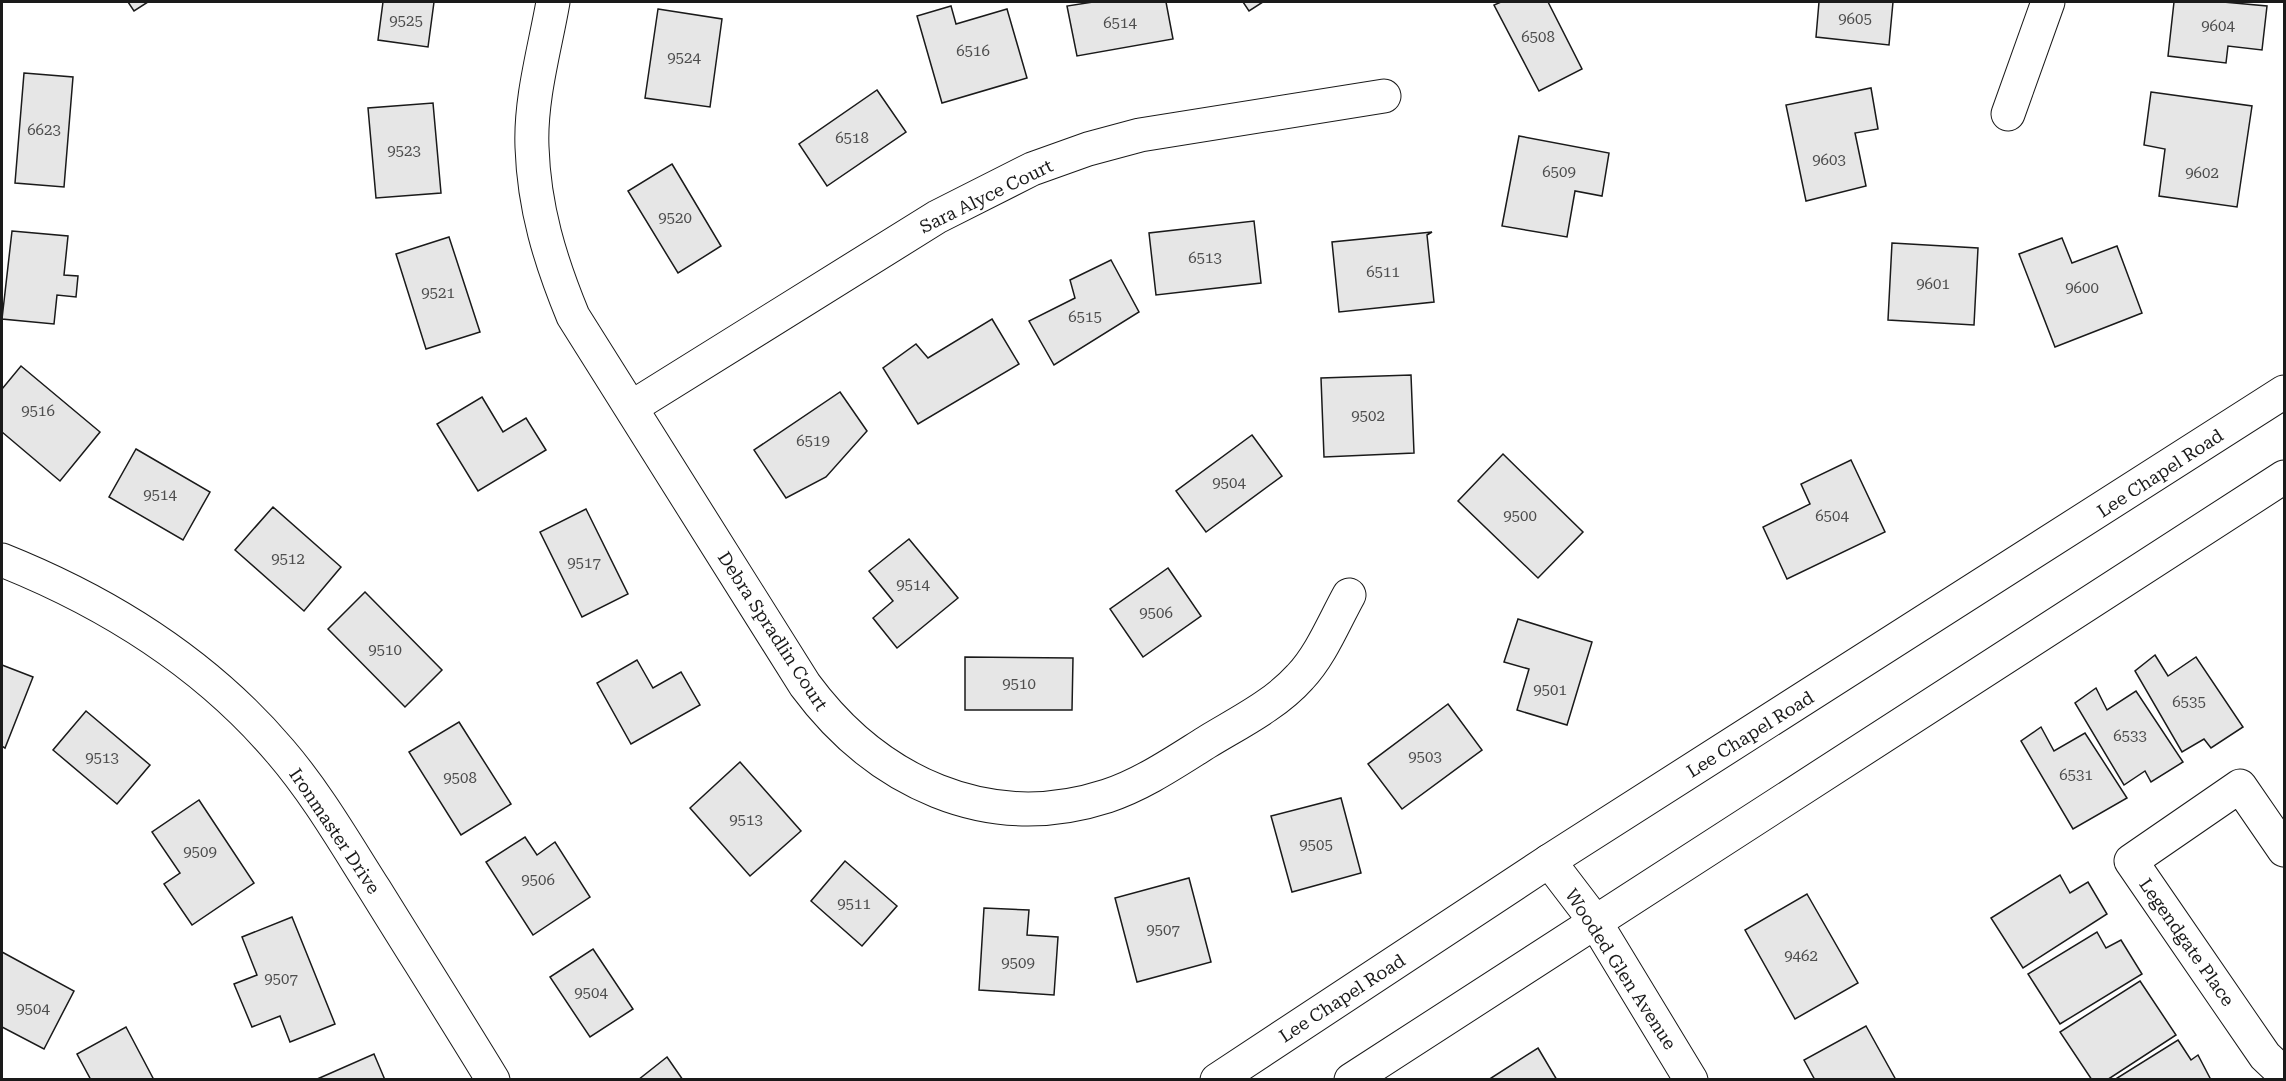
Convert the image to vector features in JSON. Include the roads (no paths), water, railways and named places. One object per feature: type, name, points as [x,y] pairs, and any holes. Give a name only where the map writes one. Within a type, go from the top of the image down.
[{"type":"street","name":"Debra Spradlin Court","points":[[554,2],[539,76],[532,145],[536,197],[551,261],[573,316],[805,685],[824,711],[871,755],[922,785],[965,800],[1010,808],[1062,806],[1107,796],[1154,775],[1271,703],[1300,677],[1317,654],[1349,595]]},
{"type":"street","points":[[2008,114],[2048,2]]},
{"type":"street","name":"Sara Alyce Court","points":[[632,407],[937,217],[1032,169],[1088,149],[1140,135],[1384,96]]},
{"type":"street","name":"Lee Chapel Road","points":[[1217,1080],[1549,861],[2284,392]]},
{"type":"street","points":[[1351,1080],[1594,920],[2284,477]]},
{"type":"street","name":"Ironmaster Drive","points":[[2,560],[52,580],[144,632],[188,664],[228,698],[279,750],[316,797],[493,1080]]},
{"type":"street","name":"Legendgate Place","points":[[2284,850],[2240,786],[2131,861],[2265,1056],[2284,1074]]},
{"type":"street","name":"Wooded Glen Avenue","points":[[1549,861],[1594,920],[1691,1080]]}]
